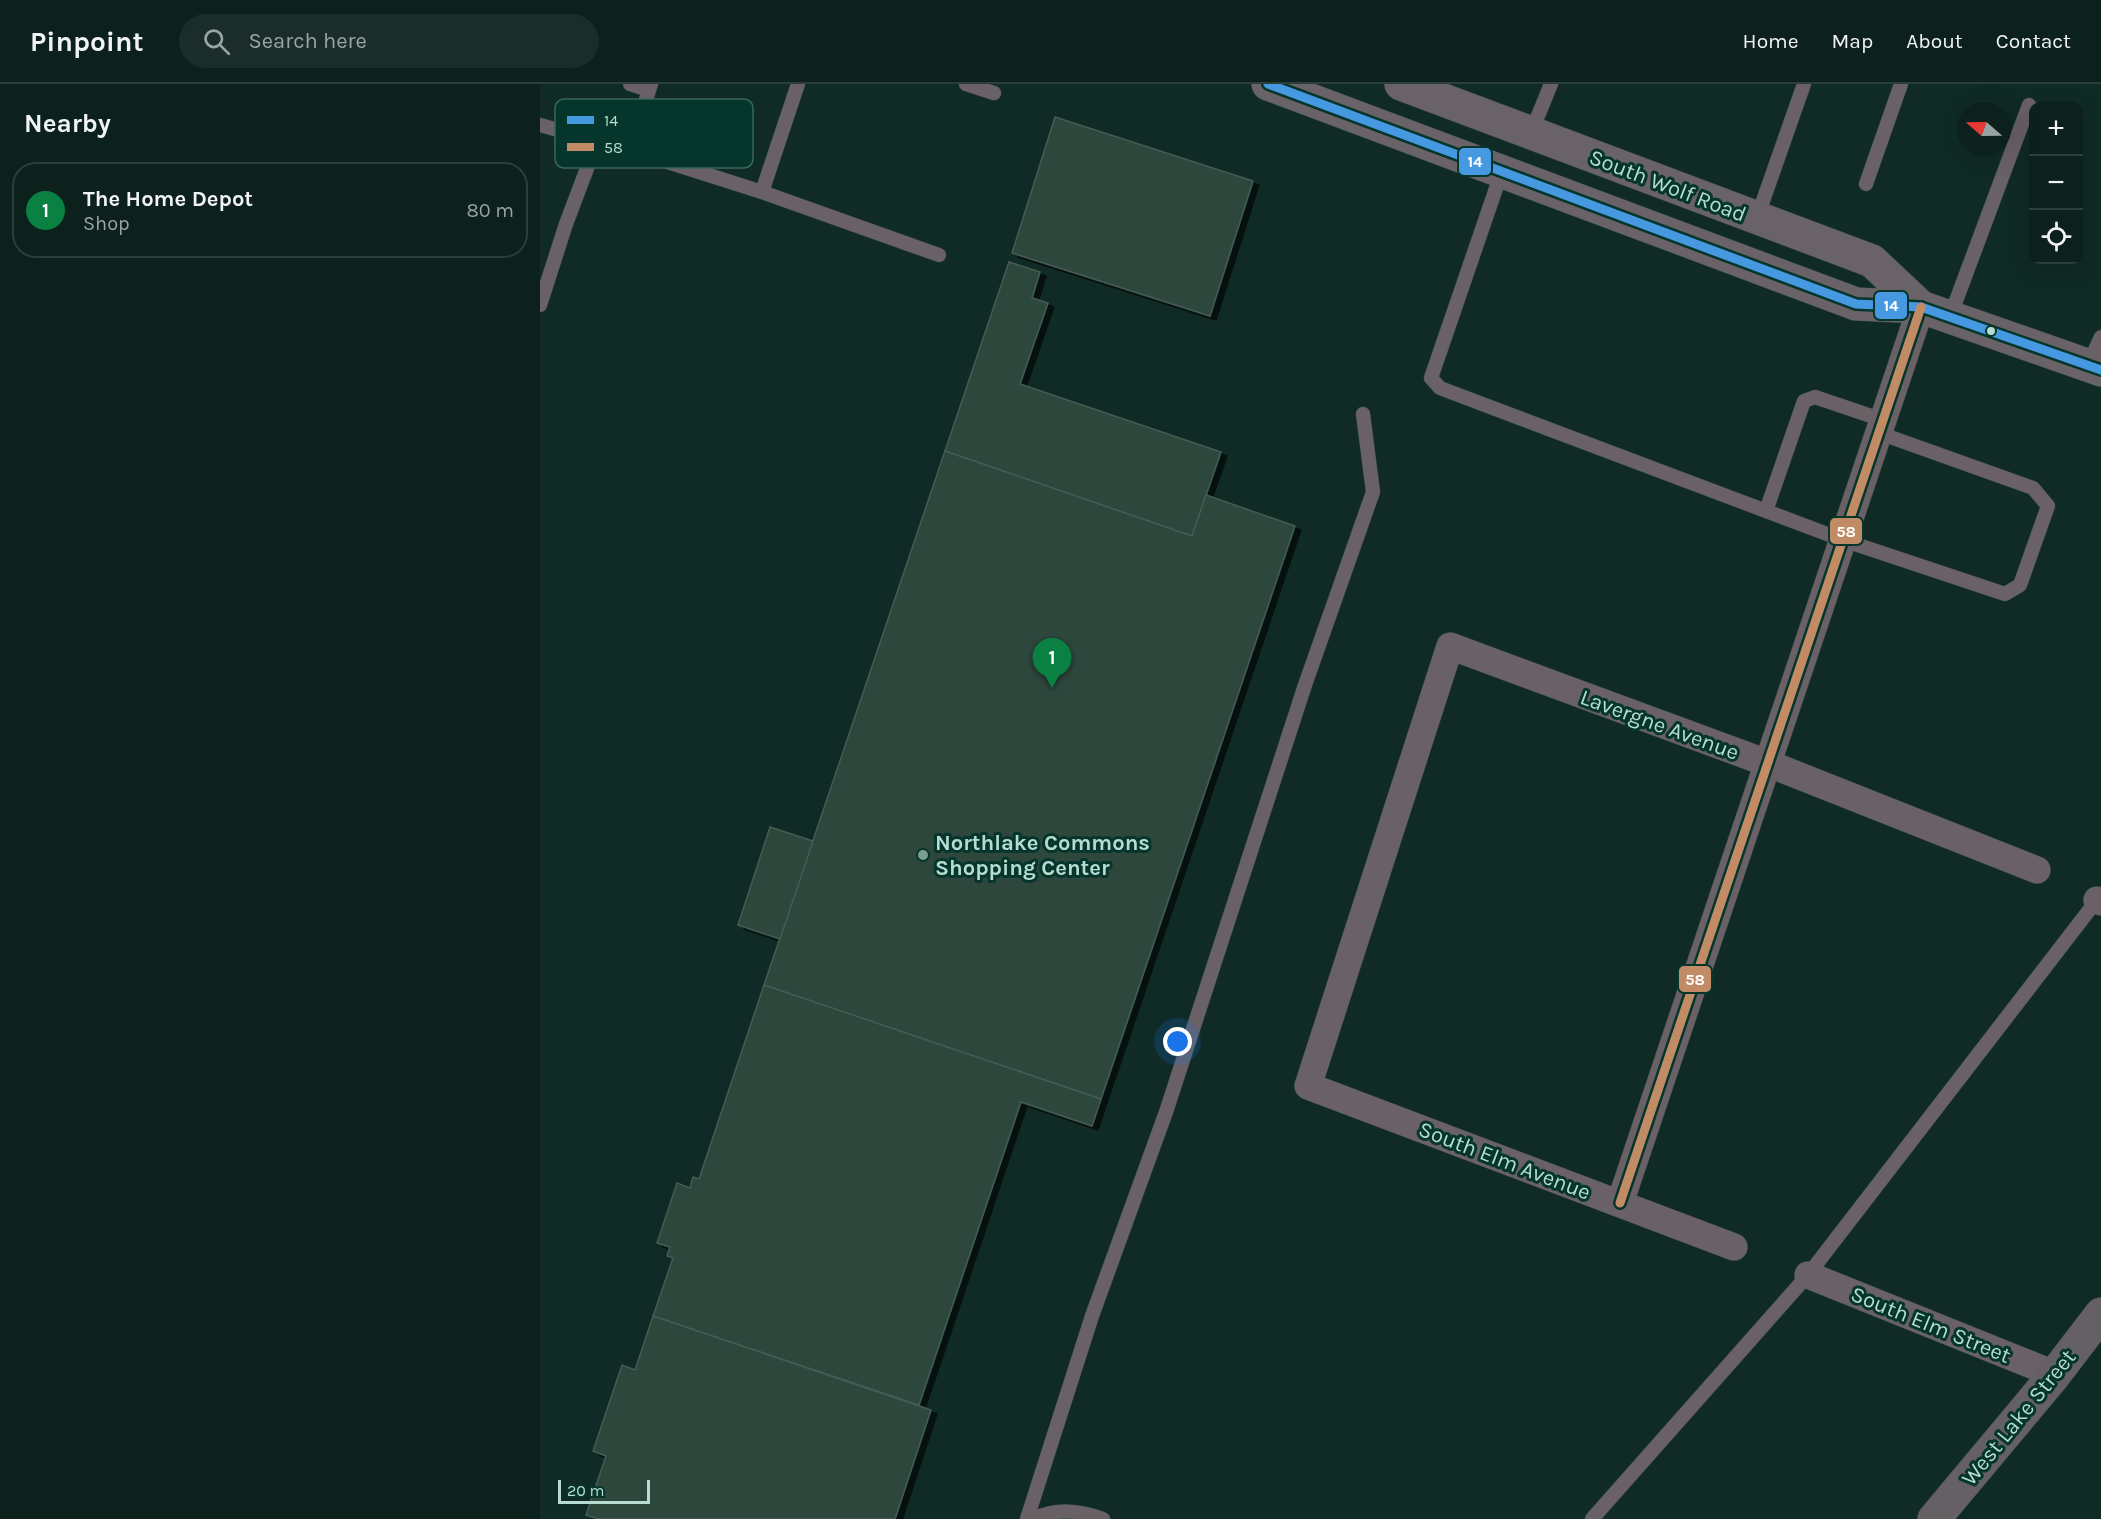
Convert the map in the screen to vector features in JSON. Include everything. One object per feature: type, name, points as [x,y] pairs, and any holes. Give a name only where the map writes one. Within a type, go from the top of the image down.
[{"type":"main road","name":"South Wolf Road","points":[[1268,84],[1856,304],[1936,312],[2097,357]]},
{"type":"main road","name":"South Wolf Road","points":[[1401,84],[1872,261],[1936,312]]},
{"type":"main road","name":"West Lake Street","points":[[1934,1519],[2101,1314]]},
{"type":"street","points":[[1620,1203],[1881,427],[1936,312]]},
{"type":"street","name":"Lavergne Avenue","points":[[1308,1086],[1450,646],[1767,763],[2037,870]]},
{"type":"street","name":"South Elm Avenue","points":[[1308,1086],[1734,1247]]},
{"type":"street","name":"South Elm Street","points":[[1808,1275],[2054,1374]]},
{"type":"lane","points":[[630,84],[650,87]]},
{"type":"lane","points":[[762,192],[798,84]]},
{"type":"lane","points":[[966,84],[994,93]]},
{"type":"lane","points":[[1532,133],[1551,84]]},
{"type":"lane","points":[[1757,218],[1804,84]]},
{"type":"lane","points":[[1866,184],[1900,84]]},
{"type":"lane","points":[[1936,312],[2029,105]]},
{"type":"lane","points":[[540,125],[555,129]]},
{"type":"lane","points":[[540,305],[587,168]]},
{"type":"lane","points":[[687,168],[762,192],[939,255]]},
{"type":"lane","points":[[1502,171],[1431,378],[1440,388],[1766,511],[1843,540],[2005,594],[2020,585],[2048,506],[2034,488],[1881,427],[1815,397],[1804,401],[1766,511]]},
{"type":"lane","points":[[1027,1519],[1092,1316],[1166,1112],[1305,685],[1373,492],[1363,414]]},
{"type":"lane","points":[[1592,1519],[1808,1275],[2099,901]]},
{"type":"lane","points":[[1033,1519],[1047,1513],[1068,1511],[1103,1519]]},
{"type":"building","points":[[1055,117],[1253,181],[1210,316],[1012,253]]},
{"type":"building","points":[[1009,262],[1040,272],[1032,298],[1048,303],[1020,384],[1221,452],[1192,536],[945,451]]},
{"type":"building","points":[[945,451],[1192,536],[1206,495],[1295,526],[1101,1099],[764,985]]},
{"type":"building","points":[[770,827],[813,841],[780,939],[738,925]]},
{"type":"building","points":[[764,985],[1101,1099],[1092,1126],[1021,1102],[919,1405],[653,1316],[673,1258],[667,1256],[670,1247],[657,1243],[677,1183],[690,1188],[693,1177],[699,1179]]},
{"type":"building","points":[[653,1316],[931,1410],[895,1519],[598,1519],[586,1515],[606,1456],[593,1451],[622,1365],[635,1370]]},
{"type":"transit line","name":"14","points":[[1268,84],[1856,304],[1921,307],[2101,370]]},
{"type":"transit line","name":"58","points":[[1620,1203],[1921,307]]},
{"type":"place","name":"The Home Depot","points":[[1052,688]]},
{"type":"place","name":"Northlake Commons Shopping Center","points":[[923,855]]}]
